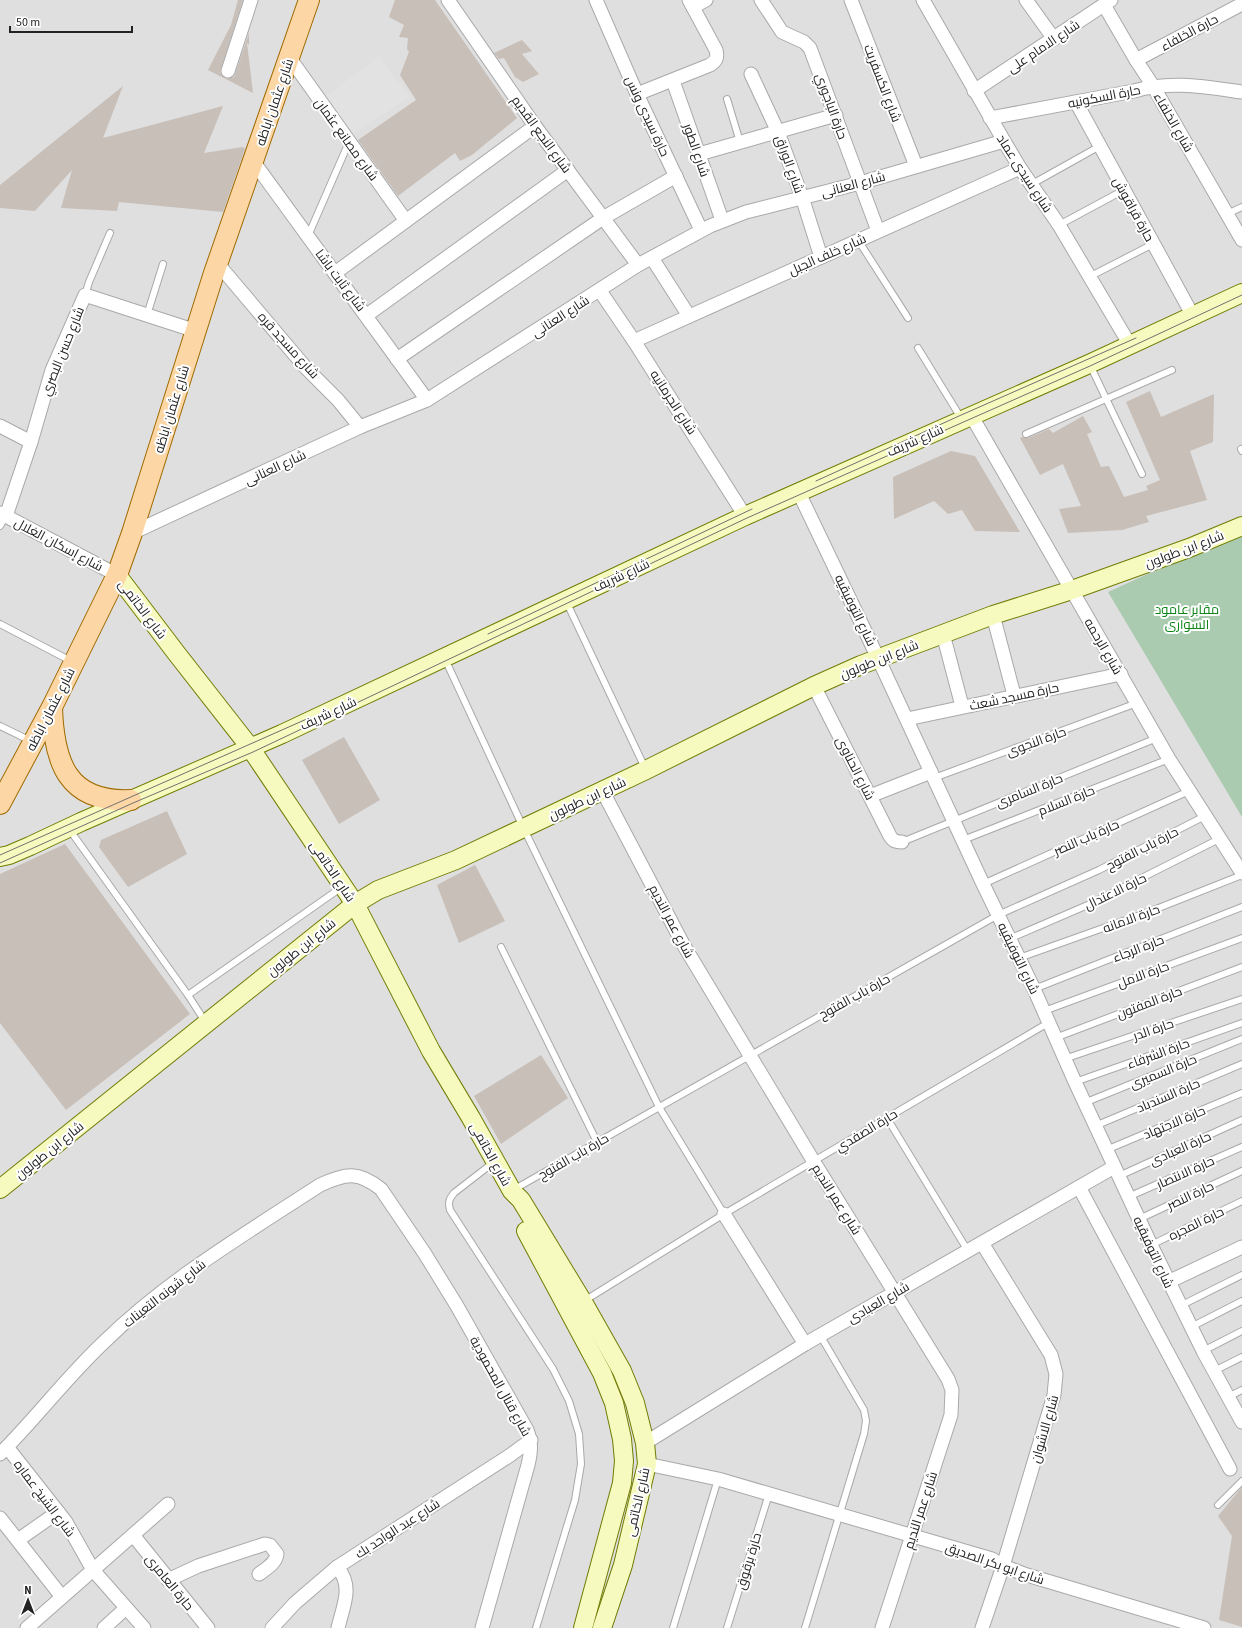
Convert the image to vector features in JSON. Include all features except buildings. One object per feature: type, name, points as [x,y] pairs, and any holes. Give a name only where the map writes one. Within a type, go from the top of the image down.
[{"type":"main road","name":"شارع عثمان اباظه","points":[[0,804],[52,707],[117,575],[132,533],[218,264],[288,57],[309,0]]},
{"type":"main road","name":"شارع شريف","points":[[0,857],[9,855],[131,800],[251,749],[745,516],[966,417],[1089,364],[1242,293]]},
{"type":"main road","name":"شارع ابن طولون","points":[[0,1189],[355,904],[378,890],[456,860],[646,770],[814,686],[878,658],[994,615],[1072,590],[1189,548],[1242,526]]},
{"type":"main road","name":"شارع الخاتمى","points":[[117,575],[251,749],[344,886],[355,904],[431,1051],[512,1191],[521,1200],[583,1302],[622,1371],[635,1403],[645,1442],[647,1464],[623,1565],[602,1628]]},
{"type":"main road","points":[[52,707],[53,732],[56,750],[62,767],[73,782],[88,794],[104,799],[131,800]]},
{"type":"main road","name":"شارع الخاتمى","points":[[512,1191],[512,1198],[515,1208],[602,1373],[614,1403],[622,1439],[624,1461],[621,1490],[582,1628]]},
{"type":"street","points":[[228,71],[251,0]]},
{"type":"street","name":"شارع النجع القديم","points":[[448,0],[535,126],[638,265]]},
{"type":"street","name":"حارة سيدى ونس","points":[[596,0],[637,94],[701,230]]},
{"type":"street","points":[[637,94],[673,81],[710,65],[715,61],[717,56],[716,50],[691,3],[706,0]]},
{"type":"street","name":"حارة الباجوري","points":[[761,0],[782,32],[804,42],[810,48],[878,231]]},
{"type":"street","name":"شارع الكسفريت","points":[[851,0],[916,166]]},
{"type":"street","name":"شارع سيدى عماد","points":[[923,0],[990,118],[1020,168],[1059,225],[1130,345]]},
{"type":"street","points":[[1026,0],[1054,39]]},
{"type":"street","name":"شارع الامام على","points":[[974,91],[1108,2]]},
{"type":"street","name":"شارع الخلفاء","points":[[1108,2],[1136,60],[1153,86],[1242,240]]},
{"type":"street","name":"حارة الخلفاء","points":[[1136,60],[1242,4]]},
{"type":"street","name":"شارع مصانع عثمان","points":[[288,57],[406,221]]},
{"type":"street","name":"شارع الوراق","points":[[751,74],[778,132],[802,197],[821,257]]},
{"type":"street","name":"شارع الطور","points":[[673,81],[722,220]]},
{"type":"street","name":"حارة السكونيه","points":[[990,118],[1134,91],[1153,86],[1189,86],[1242,92]]},
{"type":"street","name":"حارة قراقوش","points":[[1076,102],[1193,316]]},
{"type":"street","points":[[698,154],[836,115]]},
{"type":"street","points":[[335,273],[535,126]]},
{"type":"street","name":"شارع العنانى","points":[[132,533],[360,427],[427,400],[600,291],[638,265],[722,220],[746,212],[860,183],[1004,141]]},
{"type":"street","name":"شارع ثابت باشا","points":[[253,161],[367,315],[427,400]]},
{"type":"street","name":"شارع خلف الجبل","points":[[634,341],[1020,168]]},
{"type":"street","points":[[367,315],[568,170]]},
{"type":"street","points":[[397,359],[603,218],[676,176]]},
{"type":"street","points":[[652,258],[689,316]]},
{"type":"street","name":"شارع مسجد قره","points":[[218,264],[306,368],[338,400],[360,427]]},
{"type":"street","name":"شارع الجرمانيه","points":[[600,291],[634,341],[745,516]]},
{"type":"street","points":[[85,295],[196,331]]},
{"type":"street","name":"شارع حسن البصري","points":[[2,518],[31,442],[52,370],[85,295]]},
{"type":"street","name":"شارع الرحمه","points":[[966,417],[1072,590],[1169,759],[1242,874]]},
{"type":"street","points":[[0,426],[31,442]]},
{"type":"street","name":"شارع التوفيقيه","points":[[799,492],[907,719],[983,884],[1034,989],[1084,1103],[1168,1282],[1203,1352],[1241,1419]]},
{"type":"street","name":"شارع إسكان الغلال","points":[[2,518],[117,575]]},
{"type":"street","points":[[994,615],[1014,696]]},
{"type":"street","points":[[943,634],[962,706]]},
{"type":"street","name":"حارة مسجد شعث","points":[[907,719],[962,706],[1121,674]]},
{"type":"street","name":"شارع الحناوى","points":[[814,686],[893,840],[902,842]]},
{"type":"street","name":"حارة النجوى","points":[[870,796],[933,775]]},
{"type":"street","name":"شارع عمر النديم","points":[[602,790],[683,944],[814,1162],[943,1369],[952,1390],[951,1415],[882,1628]]},
{"type":"street","name":"شارع العبادى","points":[[645,1442],[804,1344],[1079,1187],[1116,1171]]},
{"type":"street","name":"شارع قنال المحمودية","points":[[359,1176],[371,1181],[381,1189],[425,1254],[461,1313],[527,1430],[531,1440],[531,1452],[528,1465],[482,1628]]},
{"type":"street","name":"شارع شونه التعينات","points":[[3,1450],[42,1406],[102,1343],[162,1291],[193,1268],[320,1184],[334,1178],[359,1176]]},
{"type":"street","points":[[1079,1187],[1230,1469]]},
{"type":"street","points":[[724,1214],[804,1344]]},
{"type":"street","name":"شارع الاشوان","points":[[982,1242],[1051,1355],[1056,1374],[1054,1395],[1003,1566],[982,1628]]},
{"type":"street","points":[[1168,1282],[1242,1247]]},
{"type":"street","name":"شارع عبد الواحد بك","points":[[272,1628],[295,1603],[337,1567],[509,1456],[531,1440]]},
{"type":"street","name":"شارع الشيخ عماره","points":[[3,1450],[66,1522],[93,1570],[144,1628]]},
{"type":"street","name":"شارع ابو بكر الصديق","points":[[647,1464],[718,1479],[912,1535],[992,1559],[1003,1566],[1034,1577],[1204,1628]]},
{"type":"street","points":[[27,1628],[168,1504]]},
{"type":"street","points":[[18,1540],[58,1512]]},
{"type":"street","points":[[0,1518],[62,1597]]},
{"type":"street","name":"حارة العامرى","points":[[133,1535],[208,1628]]},
{"type":"street","points":[[168,1580],[191,1569],[266,1544],[270,1546],[277,1554],[277,1558],[276,1561],[259,1574]]},
{"type":"street","points":[[337,1567],[344,1575],[346,1581],[346,1593],[338,1628]]},
{"type":"street","points":[[104,1628],[126,1608]]},
{"type":"lane","points":[[727,99],[740,142]]},
{"type":"lane","points":[[308,236],[349,142]]},
{"type":"lane","points":[[1032,184],[1100,146]]},
{"type":"lane","points":[[1059,225],[1124,190]]},
{"type":"lane","points":[[1227,214],[1242,207]]},
{"type":"lane","name":"شارع حسن البصري","points":[[85,295],[89,282],[110,234]]},
{"type":"lane","points":[[858,240],[908,318]]},
{"type":"lane","points":[[1089,277],[1153,244]]},
{"type":"lane","points":[[147,315],[162,264]]},
{"type":"lane","points":[[918,348],[966,417]]},
{"type":"lane","points":[[1089,364],[1142,474]]},
{"type":"lane","points":[[1026,434],[1172,370]]},
{"type":"lane","points":[[566,601],[646,770]]},
{"type":"lane","points":[[0,624],[74,662]]},
{"type":"lane","points":[[445,658],[523,827],[659,1107],[724,1214]]},
{"type":"lane","name":"حارة النجوى","points":[[933,775],[1137,703]]},
{"type":"lane","points":[[0,726],[33,742]]},
{"type":"lane","name":"حارة السامرى","points":[[902,842],[1157,738]]},
{"type":"lane","name":"حارة السلام","points":[[963,840],[1169,759]]},
{"type":"lane","name":"حارة باب النصر","points":[[983,884],[1189,791]]},
{"type":"lane","name":"حارة باب الفتوح","points":[[512,1191],[998,915],[1099,870],[1205,816]]},
{"type":"lane","points":[[68,828],[188,995],[206,1023]]},
{"type":"lane","name":"حارة الاعتدال","points":[[1009,938],[1090,904],[1219,838]]},
{"type":"lane","name":"حارة الامانه","points":[[1019,958],[1151,911],[1242,874]]},
{"type":"lane","points":[[188,995],[344,886]]},
{"type":"lane","name":"حارة الرجاء","points":[[1034,989],[1242,908]]},
{"type":"lane","name":"حارة الامل","points":[[1046,1017],[1242,938]]},
{"type":"lane","points":[[502,947],[596,1142]]},
{"type":"lane","name":"حارة المفتون","points":[[1055,1038],[1242,967]]},
{"type":"lane","name":"حارة الدر","points":[[1064,1058],[1242,999]]},
{"type":"lane","name":"حارة الصفدي","points":[[583,1302],[724,1214],[887,1118],[1046,1017]]},
{"type":"lane","name":"حارة الشرفاء","points":[[1075,1082],[1242,1023]]},
{"type":"lane","name":"حارة السميرى","points":[[1084,1103],[1242,1039]]},
{"type":"lane","name":"حارة السندباد","points":[[1095,1126],[1242,1064]]},
{"type":"lane","name":"حارة الاجتهاد","points":[[1106,1150],[1242,1093]]},
{"type":"lane","points":[[887,1118],[968,1251]]},
{"type":"lane","name":"حارة العبادى","points":[[1116,1171],[1242,1120]]},
{"type":"lane","name":"حارة الانتصار","points":[[1128,1197],[1242,1147]]},
{"type":"lane","points":[[495,1162],[454,1193],[448,1203],[450,1210],[553,1368],[570,1401],[579,1434],[581,1464],[575,1500],[536,1628]]},
{"type":"lane","name":"حارة النصر","points":[[1139,1219],[1242,1171]]},
{"type":"lane","name":"حارة المجره","points":[[1151,1245],[1242,1202]]},
{"type":"lane","points":[[1180,1306],[1242,1275]]},
{"type":"lane","points":[[1190,1326],[1242,1301]]},
{"type":"lane","points":[[1203,1352],[1242,1331]]},
{"type":"lane","points":[[805,1628],[864,1434],[866,1421],[864,1410],[820,1335]]},
{"type":"lane","points":[[1214,1371],[1242,1357]]},
{"type":"lane","points":[[1228,1397],[1242,1390]]},
{"type":"lane","points":[[673,1628],[718,1479]]},
{"type":"lane","points":[[1218,1505],[1242,1481]]},
{"type":"lane","name":"حارة برقوق","points":[[727,1628],[769,1494]]},
{"type":"shaded area","points":[[0,0],[1242,0],[1242,1628],[0,1628]]},
{"type":"shaded area","points":[[379,56],[410,97],[352,135],[326,96]]},
{"type":"green space","name":"مقابر عامود السوارى","points":[[1242,531],[1242,817],[1108,592]]},
{"type":"tram line","points":[[0,863],[133,803],[253,752],[747,518],[1090,366],[1242,295]]},
{"type":"tram line","points":[[816,481],[1136,338]]},
{"type":"tram line","points":[[488,634],[752,509]]},
{"type":"tram line","points":[[0,855],[309,718]]}]
